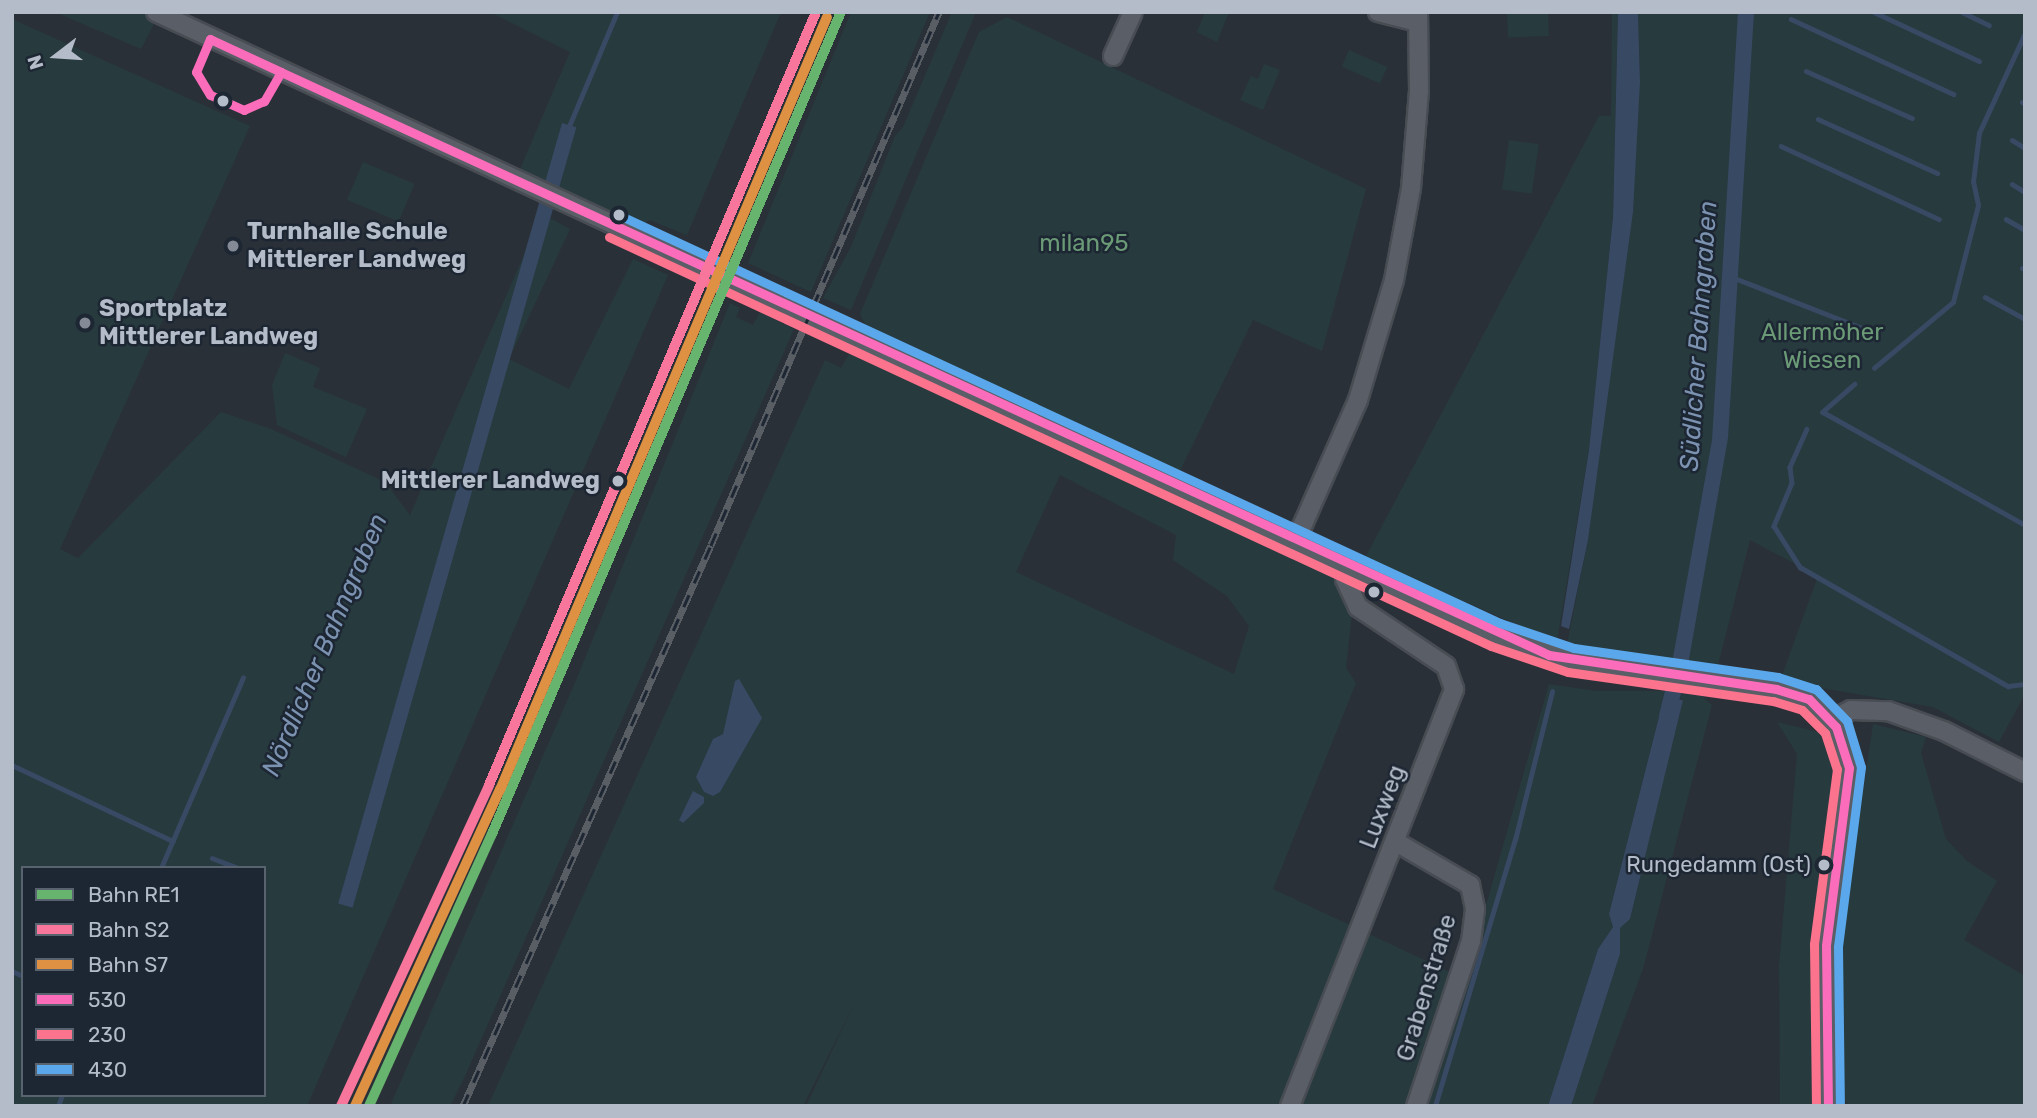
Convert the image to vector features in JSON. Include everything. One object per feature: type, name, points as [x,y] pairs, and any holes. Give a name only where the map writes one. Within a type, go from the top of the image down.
[{"type":"street","points":[[156,12],[1351,566],[1549,655],[1656,674],[1776,689],[1810,699],[1832,720],[1843,743],[1849,775],[1826,946],[1828,1106]]},
{"type":"street","points":[[1113,56],[1133,12]]},
{"type":"street","points":[[1296,540],[1353,412],[1390,298],[1411,188],[1419,91],[1418,17],[1378,12]]},
{"type":"street","name":"Luxweg","points":[[1290,1106],[1454,690],[1453,680],[1446,666],[1358,607],[1346,579],[1351,566]]},
{"type":"street","points":[[1832,720],[1853,709],[1888,711],[1962,739],[2025,772]]},
{"type":"street","name":"Grabenstraße","points":[[1396,842],[1470,885],[1475,909],[1471,941],[1416,1106]]},
{"type":"green space","points":[[55,12],[154,12],[159,14],[141,49]]},
{"type":"green space","points":[[490,12],[781,12],[687,235],[649,220],[642,226],[520,169],[570,52]]},
{"type":"green space","points":[[851,12],[930,12],[811,292],[748,263]]},
{"type":"green space","points":[[952,12],[976,12],[851,310],[823,298],[851,247],[895,136],[903,127]]},
{"type":"green space","points":[[1205,12],[1229,12],[1217,42],[1197,32]]},
{"type":"green space","points":[[1548,12],[1549,36],[1508,37],[1507,13]]},
{"type":"green space","points":[[1612,12],[1618,12],[1613,217],[1589,450],[1557,642],[1365,558],[1599,116],[1611,116]]},
{"type":"green space","name":"Allermöher Wiesen","points":[[1638,12],[2025,12],[2025,694],[1999,742],[1933,707],[1780,681],[1818,576],[1750,540],[1717,669],[1567,644],[1588,540],[1640,82]]},
{"type":"green space","name":"milan95","points":[[1007,17],[1366,189],[1322,351],[1253,320],[1179,473],[869,332],[860,314],[979,32]]},
{"type":"green space","points":[[12,19],[250,126],[60,549],[78,558],[221,412],[271,429],[385,482],[410,515],[542,214],[570,229],[509,359],[569,389],[633,259],[668,275],[307,1106],[12,1106]]},
{"type":"green space","points":[[1349,50],[1387,67],[1380,84],[1342,66]]},
{"type":"green space","points":[[1264,64],[1280,70],[1263,110],[1240,100],[1251,76],[1258,79]]},
{"type":"green space","points":[[1509,140],[1539,144],[1532,194],[1502,190]]},
{"type":"green space","points":[[363,162],[415,184],[399,222],[347,200]]},
{"type":"green space","points":[[730,303],[740,308],[736,317],[753,325],[760,312],[794,329],[450,1106],[390,1106],[574,685]]},
{"type":"green space","points":[[853,347],[1355,586],[1346,668],[1356,683],[1273,889],[1465,979],[1549,684],[1597,691],[1664,691],[1702,696],[1712,705],[1643,969],[1592,1106],[1571,1106],[1620,954],[1620,928],[1630,919],[1683,699],[1664,697],[1609,914],[1613,927],[1598,949],[1548,1106],[806,1106],[855,1002],[803,1106],[488,1106],[825,360],[841,368]],"holes":[[[1060,475],[1176,535],[1173,560],[1227,596],[1249,626],[1234,674],[1016,572]]]},
{"type":"green space","points":[[285,353],[320,368],[313,387],[367,409],[346,457],[277,425],[272,385]]},
{"type":"green space","points":[[1777,722],[1822,733],[1834,768],[1813,941],[1818,1106],[1780,1106],[1779,966],[1797,754]]},
{"type":"green space","points":[[1873,724],[1926,737],[1921,753],[1946,839],[1967,861],[1997,881],[1964,940],[2025,976],[2025,1106],[1849,1106],[1845,1100],[1840,948]]},
{"type":"water","points":[[1618,12],[1638,12],[1640,82],[1633,212],[1588,540],[1569,629],[1561,626],[1589,450],[1613,217]]},
{"type":"water","points":[[1738,12],[1754,12],[1728,438],[1688,665],[1672,663],[1712,440]]},
{"type":"water","points":[[562,123],[576,127],[353,908],[338,904]]},
{"type":"water","points":[[739,679],[762,718],[720,792],[713,796],[704,792],[696,777],[713,739],[723,734],[735,681]]},
{"type":"water","points":[[1664,697],[1683,700],[1630,919],[1620,928],[1620,954],[1571,1106],[1548,1106],[1598,949],[1613,927],[1609,914]]},
{"type":"water","points":[[693,791],[704,797],[704,803],[683,823],[679,820]]},
{"type":"waterway","name":"Nördlicher Bahngraben","points":[[567,131],[617,12]]},
{"type":"waterway","points":[[1874,12],[1979,61]]},
{"type":"waterway","points":[[1962,12],[1989,25]]},
{"type":"waterway","points":[[1791,19],[1953,94]]},
{"type":"waterway","points":[[1874,368],[1953,302],[1978,205],[1973,182],[1979,133],[2025,33]]},
{"type":"waterway","points":[[1806,71],[1912,118]]},
{"type":"waterway","points":[[1818,119],[1937,173]]},
{"type":"waterway","points":[[2012,140],[2025,148]]},
{"type":"waterway","points":[[1781,146],[1939,219]]},
{"type":"waterway","points":[[2012,184],[2025,192]]},
{"type":"waterway","points":[[2006,219],[2025,230]]},
{"type":"waterway","points":[[1732,277],[1862,328]]},
{"type":"waterway","points":[[1985,297],[2025,319]]},
{"type":"waterway","points":[[1855,384],[1823,412],[2025,525]]},
{"type":"waterway","points":[[1807,429],[1790,467],[1792,483],[1774,526],[1800,567],[2008,686],[2025,684]]},
{"type":"waterway","name":"Südlicher Bahngraben","points":[[1667,716],[1680,664]]},
{"type":"waterway","points":[[162,866],[243,678]]},
{"type":"waterway","points":[[1435,1106],[1515,840],[1552,692]]},
{"type":"waterway","points":[[12,765],[173,841]]},
{"type":"waterway","points":[[212,858],[233,866]]},
{"type":"waterway","points":[[12,971],[21,975]]},
{"type":"waterway","points":[[58,1106],[61,1097]]},
{"type":"railway","points":[[463,1106],[711,545],[939,12]]},
{"type":"rail line","name":"S2","points":[[341,1106],[489,785],[816,12]]},
{"type":"rail line","name":"RE1","points":[[369,1106],[492,834],[841,12]]},
{"type":"rail line","name":"S7","points":[[355,1106],[500,790],[827,17]]},
{"type":"transit line","name":"530","points":[[210,39],[281,72],[264,101],[244,110],[210,95],[196,72],[210,39]]},
{"type":"transit line","name":"530","points":[[281,72],[1549,655],[1776,689],[1809,699],[1836,727],[1849,768],[1826,946],[1828,1106]]},
{"type":"transit line","name":"430","points":[[619,215],[1500,623],[1574,648],[1778,677],[1816,689],[1847,721],[1861,767],[1838,947],[1840,1106]]},
{"type":"transit line","name":"230","points":[[609,237],[1491,646],[1568,672],[1773,701],[1802,710],[1825,733],[1837,769],[1814,944],[1816,1106]]},
{"type":"place","name":"Turnhalle Schule Mittlerer Landweg","points":[[233,246]]},
{"type":"place","name":"Sportplatz Mittlerer Landweg","points":[[85,323]]},
{"type":"place","name":"Mittlerer Landweg","points":[[618,481]]},
{"type":"place","name":"Rungedamm (Ost)","points":[[1824,865]]}]
